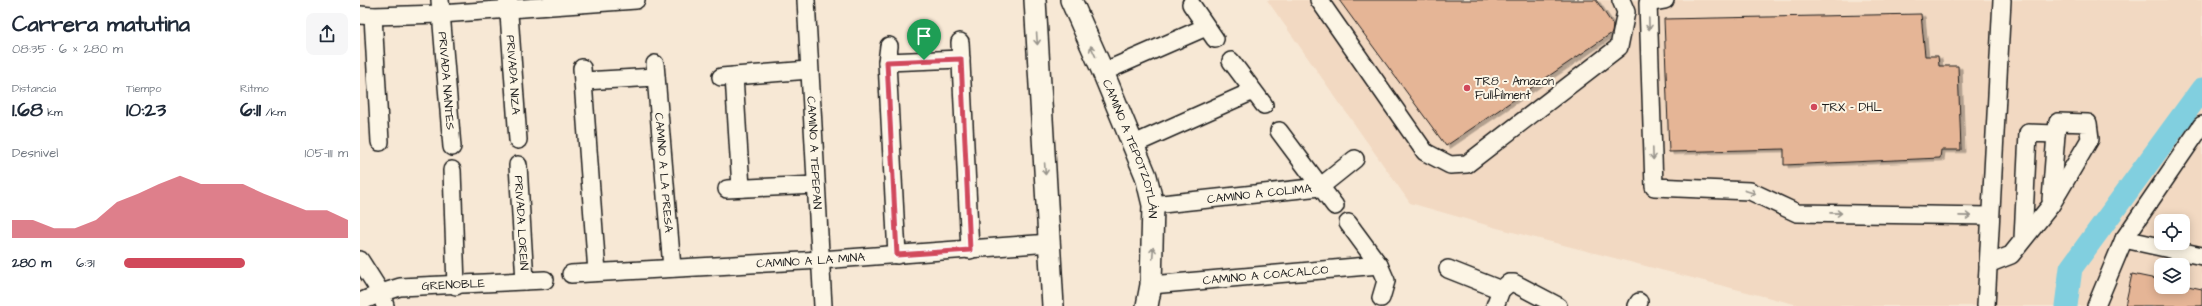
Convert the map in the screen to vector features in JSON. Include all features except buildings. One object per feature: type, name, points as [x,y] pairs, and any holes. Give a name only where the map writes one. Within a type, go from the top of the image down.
[{"type":"main road","points":[[1035,0],[1053,306]]},
{"type":"main road","name":"CAMINO A TEPOTZOTLÁN","points":[[1076,2],[1132,145],[1146,176],[1153,205],[1151,285],[1147,306]]},
{"type":"street","points":[[380,142],[366,16],[441,7],[636,0]]},
{"type":"street","name":"CAMINO A TEPEPAN","points":[[806,0],[823,306]]},
{"type":"street","points":[[1319,0],[1425,152],[1450,165],[1467,164],[1550,102],[1619,47],[1626,12],[1622,0]]},
{"type":"street","points":[[1665,0],[1648,2],[1654,188],[1750,191],[1796,213],[1990,216]]},
{"type":"street","points":[[1986,306],[2002,0]]},
{"type":"street","points":[[1103,72],[1210,33],[1191,4]]},
{"type":"street","name":"PRIVADA NIZA","points":[[509,5],[518,140]]},
{"type":"street","name":"PRIVADA NANTES","points":[[441,7],[452,147]]},
{"type":"street","points":[[897,255],[888,54],[960,51],[970,250]]},
{"type":"street","points":[[1231,60],[1264,105]]},
{"type":"street","name":"CAMINO A LA PRESA","points":[[597,272],[582,74],[656,70],[672,268]]},
{"type":"street","points":[[809,70],[728,77],[734,188],[816,185]]},
{"type":"street","points":[[1132,145],[1253,91]]},
{"type":"street","points":[[1988,264],[2011,255],[2051,205],[2090,139],[2088,123],[2058,122],[2051,205]]},
{"type":"street","points":[[2096,306],[2124,239],[2202,125]]},
{"type":"street","points":[[1278,131],[1335,206]]},
{"type":"street","points":[[2023,239],[2028,133],[2056,134]]},
{"type":"street","name":"CAMINO A COLIMA","points":[[1153,205],[1320,187],[1355,159]]},
{"type":"street","name":"PRIVADA LOREIN","points":[[518,165],[525,281]]},
{"type":"street","points":[[452,170],[456,286]]},
{"type":"street","points":[[1348,222],[1379,265],[1386,281],[1381,298]]},
{"type":"street","points":[[2124,239],[2202,256]]},
{"type":"street","name":"CAMINO A LA MINA","points":[[571,274],[821,260],[1050,243]]},
{"type":"street","points":[[360,260],[383,299]]},
{"type":"street","name":"CAMINO A COACALCO","points":[[1151,285],[1379,265]]},
{"type":"street","points":[[1448,269],[1503,287],[1514,283],[1558,306]]},
{"type":"street","name":"GRENOBLE","points":[[362,301],[383,299],[400,288],[545,280]]},
{"type":"street","points":[[1495,306],[1503,287]]},
{"type":"shaded area","points":[[1267,0],[2202,0],[2202,306],[1802,306],[1497,228],[1410,203]]},
{"type":"waterway","points":[[2066,306],[2071,268],[2202,89]]},
{"type":"place","name":"TR8 - Amazon Fullfilment","points":[[1467,88]]},
{"type":"place","name":"TRX - DHL","points":[[1814,107]]},
{"type":"route","points":[[961,59],[970,250],[897,255],[887,62],[924,60],[961,59]]}]
